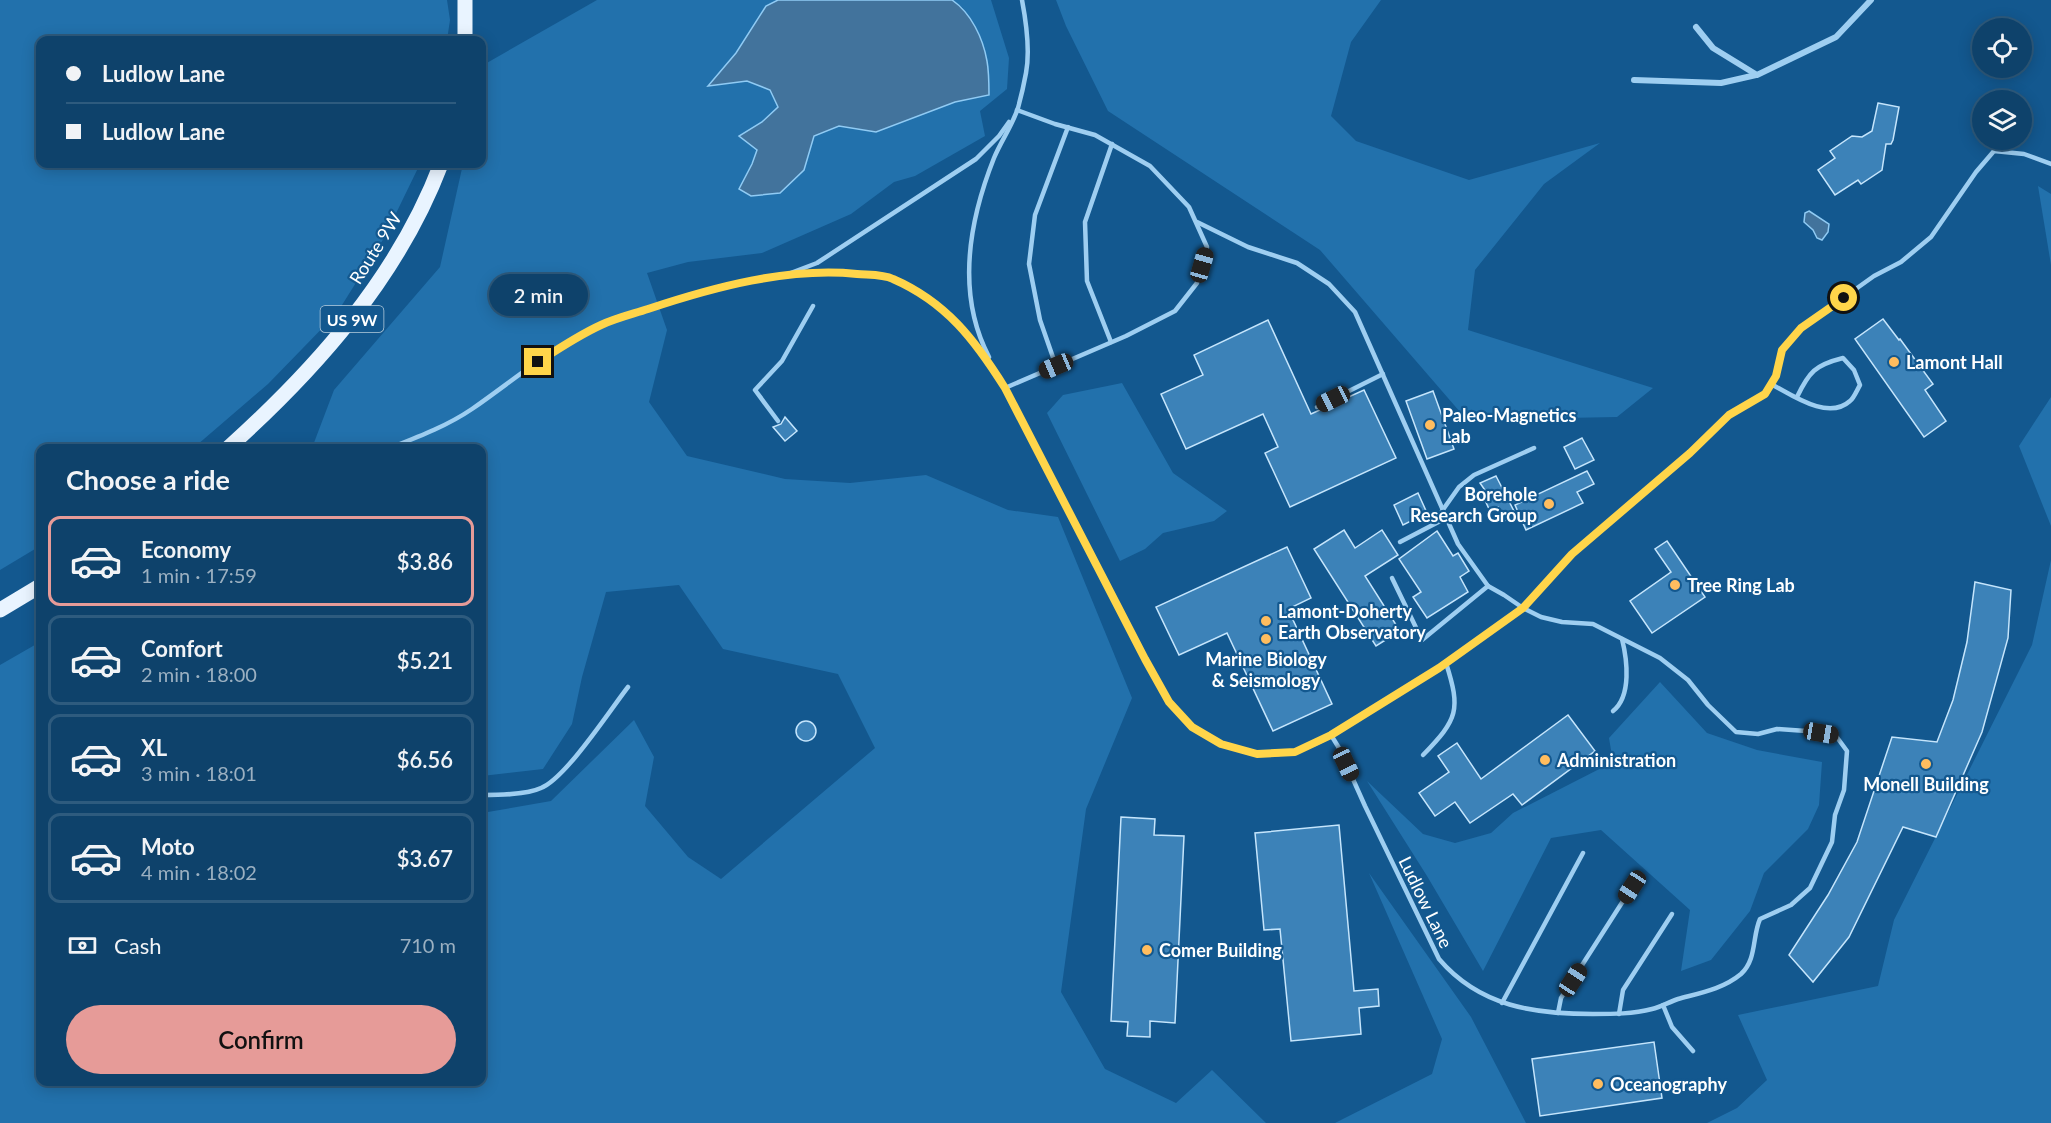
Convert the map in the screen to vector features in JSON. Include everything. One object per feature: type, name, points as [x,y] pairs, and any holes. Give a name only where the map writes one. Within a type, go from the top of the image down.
[{"type":"main road","points":[[465,0],[465,36]]},
{"type":"main road","name":"Route 9W","points":[[232,444],[312,366],[362,306],[406,239],[439,168]]},
{"type":"main road","points":[[0,610],[36,588]]},
{"type":"street","points":[[1634,80],[1721,83],[1757,75],[1836,38],[1871,0]]},
{"type":"street","points":[[1696,27],[1713,48],[1757,75]]},
{"type":"lane","points":[[1022,0],[1026,19],[1027,70],[1017,110],[995,156],[979,198],[970,249],[969,277],[972,316],[986,351],[1169,702],[1192,727],[1221,744],[1257,754],[1295,752],[1331,735],[1446,663],[1523,608],[1572,554],[1690,453],[1729,415],[1765,394],[1776,376],[1782,350],[1801,328],[1874,276],[1901,262],[1931,237],[1976,172],[1994,151],[2024,154],[2051,164]]},
{"type":"lane","points":[[1005,388],[1111,342],[1175,311],[1197,283],[1207,247],[1190,207],[1150,166],[1095,135],[1017,110]]},
{"type":"lane","points":[[781,277],[817,263],[975,159],[999,136],[1017,110]]},
{"type":"lane","points":[[1056,366],[1040,320],[1029,264],[1035,215],[1068,127]]},
{"type":"lane","points":[[1111,342],[1087,280],[1085,222],[1112,144]]},
{"type":"lane","points":[[1197,222],[1248,247],[1297,263],[1329,284],[1355,312],[1458,544],[1488,586],[1422,640],[1392,578]]},
{"type":"lane","points":[[401,444],[425,435],[469,410],[556,350],[601,325],[691,294],[736,283],[832,272],[891,277],[928,297],[955,320],[983,353],[1005,388]]},
{"type":"lane","points":[[778,421],[755,390],[782,361],[813,306]]},
{"type":"lane","points":[[1771,384],[1797,397],[1822,408],[1836,409],[1851,401],[1860,385],[1854,370],[1842,358],[1826,362],[1815,368],[1806,377],[1797,397]]},
{"type":"lane","points":[[1317,407],[1383,374]]},
{"type":"lane","points":[[1442,511],[1459,487],[1474,475],[1534,448]]},
{"type":"lane","points":[[1400,542],[1446,518]]},
{"type":"lane","name":"Ludlow Lane","points":[[1331,735],[1439,960],[1464,982],[1502,1003],[1524,1009],[1558,1013],[1619,1014],[1653,1009],[1724,986],[1743,973],[1754,954],[1755,931],[1760,919],[1791,905],[1810,888],[1832,842],[1835,815],[1844,790],[1847,751],[1836,736],[1777,729],[1758,734],[1736,732],[1708,705],[1688,680],[1660,658],[1593,624],[1562,622],[1541,617],[1488,586]]},
{"type":"lane","points":[[1613,711],[1624,694],[1626,678],[1622,639]]},
{"type":"lane","points":[[1423,754],[1449,726],[1455,708],[1455,690],[1446,663]]},
{"type":"lane","points":[[486,795],[505,795],[542,788],[566,768],[628,687]]},
{"type":"lane","points":[[1502,1003],[1583,854]]},
{"type":"lane","points":[[1558,1013],[1561,998],[1632,887]]},
{"type":"lane","points":[[1619,1014],[1623,990],[1672,914]]},
{"type":"lane","points":[[1663,1005],[1672,1027],[1693,1051]]},
{"type":"shaded area","points":[[0,0],[447,0],[450,20],[448,36],[36,36],[36,168],[418,168],[384,238],[337,313],[268,384],[198,444],[36,444],[36,548],[0,570]]},
{"type":"shaded area","points":[[597,0],[778,0],[766,6],[736,53],[709,85],[747,81],[770,90],[778,107],[762,122],[740,136],[757,150],[739,189],[804,170],[814,136],[839,126],[876,132],[955,102],[989,94],[963,8],[952,0],[991,0],[1009,58],[1007,89],[980,111],[985,136],[915,176],[894,182],[851,214],[762,253],[688,262],[647,273],[667,330],[649,402],[687,456],[785,479],[850,483],[926,475],[1008,510],[1058,517],[1132,698],[1086,809],[1061,992],[1105,1069],[1176,1103],[1212,1070],[1266,1123],[0,1123],[0,665],[36,644],[36,1086],[486,1086],[486,812],[551,801],[634,720],[654,757],[645,806],[688,857],[721,879],[875,748],[838,674],[723,649],[679,585],[606,592],[582,677],[572,724],[543,769],[486,776],[486,444],[314,444],[334,390],[440,267],[462,168],[486,168],[486,63]]},
{"type":"shaded area","points":[[778,0],[952,0],[970,19],[983,44],[989,74],[989,95],[955,102],[876,132],[839,126],[814,136],[804,170],[780,193],[751,196],[739,189],[757,150],[739,136],[762,122],[778,107],[770,90],[747,81],[708,86],[736,53],[766,6]]},
{"type":"shaded area","points":[[1056,0],[1381,0],[1351,42],[1331,116],[1356,141],[1469,180],[1600,143],[1544,184],[1475,270],[1468,330],[1653,388],[1617,417],[1467,420],[1320,250],[1108,111],[1066,26]]},
{"type":"shaded area","points":[[2038,186],[2051,194],[2051,265]]},
{"type":"shaded area","points":[[1809,211],[1829,224],[1828,232],[1822,240],[1817,238],[1813,230],[1804,222],[1805,213]]},
{"type":"shaded area","points":[[1122,383],[1173,473],[1227,511],[1214,521],[1163,533],[1145,549],[1120,561],[1047,413],[1063,395]]},
{"type":"shaded area","points":[[2051,397],[2051,526],[2019,446]]},
{"type":"shaded area","points":[[2051,560],[2051,1123],[1707,1123],[1737,1108],[1767,1080],[1738,1015],[1878,986],[1894,920],[2032,645]]},
{"type":"shaded area","points":[[1660,682],[1707,733],[1757,750],[1822,762],[1819,805],[1808,829],[1764,873],[1750,911],[1711,960],[1681,971],[1690,910],[1601,830],[1551,838],[1483,971],[1367,781],[1423,834],[1455,843],[1491,833],[1513,813],[1613,762],[1609,738]]},
{"type":"shaded area","points":[[1369,873],[1471,1017],[1526,1123],[1335,1123],[1432,1074],[1442,1039]]},
{"type":"building","points":[[1878,103],[1899,107],[1893,140],[1891,144],[1886,144],[1882,170],[1861,184],[1858,180],[1835,195],[1818,170],[1835,158],[1830,151],[1852,136],[1862,137],[1872,131]]},
{"type":"building","name":"Lamont Hall","points":[[1883,319],[1933,384],[1925,390],[1946,421],[1924,437],[1855,339]]},
{"type":"building","points":[[1268,320],[1311,414],[1364,390],[1396,458],[1290,507],[1265,453],[1278,447],[1263,414],[1186,449],[1161,394],[1203,375],[1194,355]]},
{"type":"building","name":"Paleo-Magnetics Lab","points":[[1433,391],[1454,449],[1427,459],[1406,401]]},
{"type":"building","points":[[785,417],[797,431],[785,441],[773,427],[781,424]]},
{"type":"building","name":"Borehole Research Group","points":[[1582,438],[1594,460],[1575,469],[1564,447]]},
{"type":"building","name":"Borehole Research Group","points":[[1587,471],[1594,484],[1577,492],[1583,503],[1526,530],[1515,505]]},
{"type":"building","name":"Borehole Research Group","points":[[1496,476],[1516,515],[1504,521],[1498,507],[1490,511],[1483,496],[1487,493],[1480,483]]},
{"type":"building","points":[[1418,493],[1427,513],[1403,525],[1394,505]]},
{"type":"building","points":[[1344,530],[1355,548],[1382,530],[1398,555],[1365,576],[1400,631],[1376,646],[1314,549]]},
{"type":"building","points":[[1437,531],[1453,556],[1458,553],[1469,571],[1460,577],[1468,592],[1427,618],[1413,597],[1421,592],[1399,559]]},
{"type":"building","name":"Tree Ring Lab","points":[[1667,541],[1705,597],[1652,633],[1630,601],[1671,572],[1655,549]]},
{"type":"building","name":"Marine Biology & Seismology","points":[[1287,547],[1311,598],[1288,609],[1332,704],[1273,731],[1227,633],[1179,655],[1156,607]]},
{"type":"building","name":"Monell Building","points":[[1975,582],[2011,590],[2008,638],[1982,732],[1936,837],[1903,827],[1849,937],[1813,982],[1789,955],[1828,895],[1857,842],[1892,737],[1937,742],[1953,700],[1967,642]]},
{"type":"building","points":[[1568,715],[1595,751],[1522,805],[1513,794],[1470,823],[1455,802],[1435,816],[1419,793],[1449,772],[1438,756],[1457,743],[1481,779]]},
{"type":"building","points":[[806,721],[813,724],[816,731],[813,738],[806,741],[799,738],[796,731],[799,724]]},
{"type":"building","name":"Comer Building","points":[[1121,817],[1155,819],[1154,835],[1184,836],[1175,1023],[1150,1021],[1150,1037],[1127,1036],[1128,1022],[1111,1021]]},
{"type":"building","points":[[1339,825],[1354,991],[1378,989],[1379,1006],[1359,1008],[1361,1034],[1291,1041],[1280,929],[1264,930],[1255,833]]},
{"type":"building","name":"Oceanography","points":[[1654,1042],[1662,1098],[1540,1116],[1532,1059]]},
{"type":"place","name":"Lamont Hall","points":[[1894,362]]},
{"type":"place","name":"Paleo-Magnetics Lab","points":[[1430,425]]},
{"type":"place","name":"Borehole Research Group","points":[[1549,504]]},
{"type":"place","name":"Tree Ring Lab","points":[[1675,585]]},
{"type":"place","name":"Lamont-Doherty Earth Observatory","points":[[1266,621]]},
{"type":"place","name":"Marine Biology & Seismology","points":[[1266,639]]},
{"type":"place","name":"Administration","points":[[1545,760]]},
{"type":"place","name":"Monell Building","points":[[1926,764]]},
{"type":"place","name":"Comer Building","points":[[1147,950]]},
{"type":"place","name":"Oceanography","points":[[1598,1084]]},
{"type":"route","points":[[538,362],[601,325],[691,294],[736,283],[832,272],[891,277],[928,297],[955,320],[983,353],[1005,388],[1169,702],[1192,727],[1221,744],[1257,754],[1295,752],[1331,735],[1439,668],[1523,608],[1572,554],[1690,453],[1729,415],[1765,394],[1776,376],[1782,350],[1801,328],[1844,298]]}]
